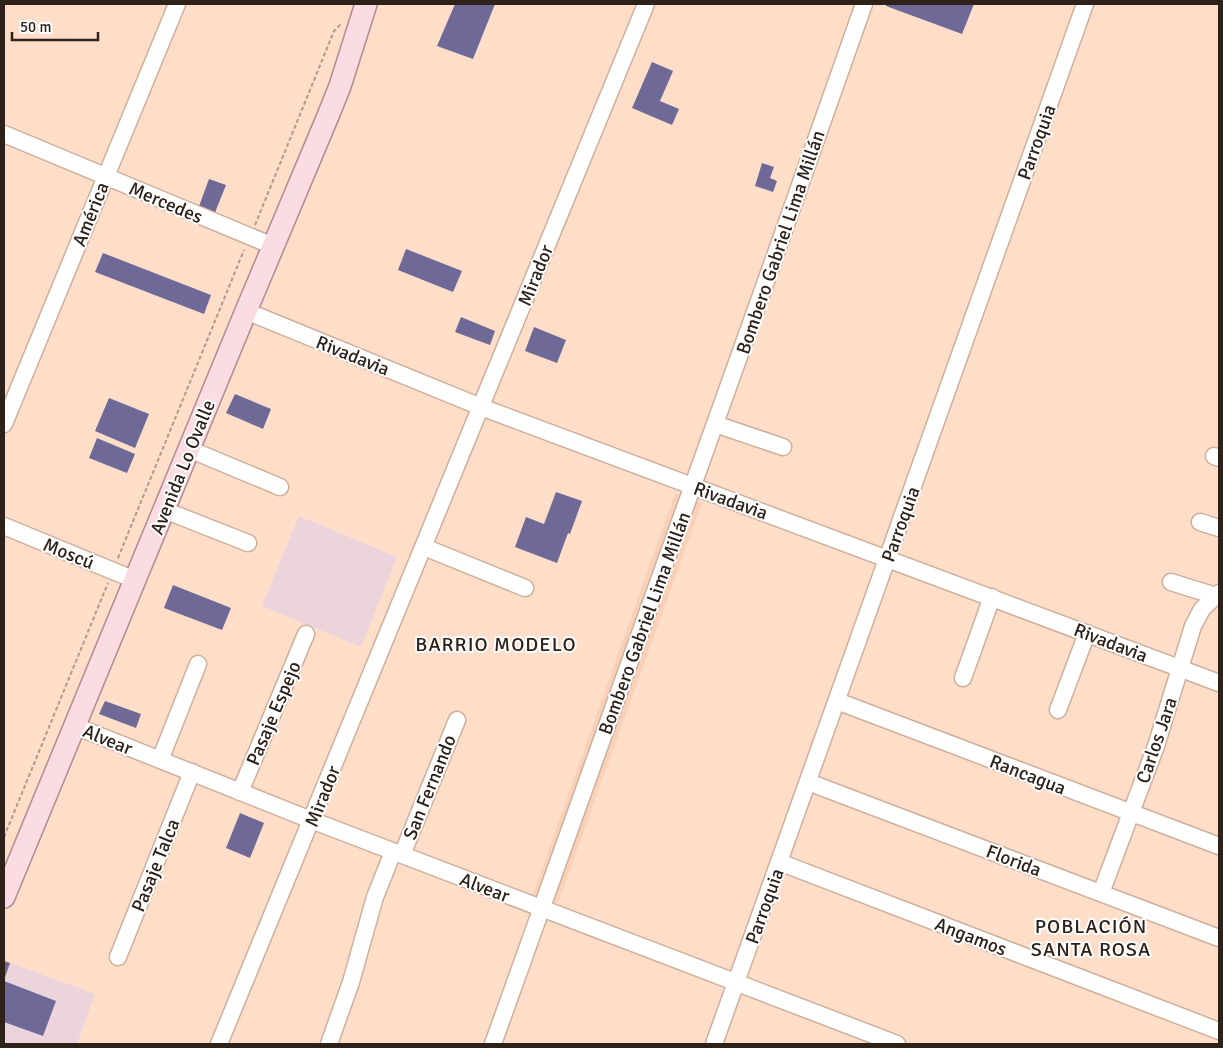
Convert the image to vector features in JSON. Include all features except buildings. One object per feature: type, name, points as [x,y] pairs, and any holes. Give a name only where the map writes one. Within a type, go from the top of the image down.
[{"type":"main road","name":"Avenida Lo Ovalle","points":[[356,36],[358,4]]},
{"type":"main road","name":"Avenida Lo Ovalle","points":[[4,897],[328,116],[366,4]]},
{"type":"street","name":"América","points":[[4,424],[177,4]]},
{"type":"street","name":"Mirador","points":[[219,1044],[646,4]]},
{"type":"street","name":"Bombero Gabriel Lima Millán","points":[[493,1044],[864,4]]},
{"type":"street","name":"Parroquia","points":[[714,1044],[1085,4]]},
{"type":"street","name":"Mercedes","points":[[4,134],[273,246]]},
{"type":"street","name":"Rivadavia","points":[[246,311],[481,407],[1219,683]]},
{"type":"street","points":[[715,424],[783,447]]},
{"type":"street","points":[[189,449],[280,487]]},
{"type":"street","points":[[164,510],[248,543]]},
{"type":"street","points":[[1200,522],[1219,528]]},
{"type":"street","name":"Moscú","points":[[4,526],[135,580]]},
{"type":"street","points":[[424,547],[525,588]]},
{"type":"street","points":[[1172,582],[1218,595]]},
{"type":"street","name":"Carlos Jara","points":[[1101,893],[1156,746],[1193,626],[1202,609],[1218,595]]},
{"type":"street","points":[[963,678],[992,597]]},
{"type":"street","points":[[1058,710],[1087,633]]},
{"type":"street","name":"Pasaje Espejo","points":[[240,792],[306,634]]},
{"type":"street","points":[[160,760],[198,664]]},
{"type":"street","name":"Rancagua","points":[[836,701],[1219,846]]},
{"type":"street","name":"San Fernando","points":[[330,1044],[351,982],[374,902],[457,720]]},
{"type":"street","name":"Alvear","points":[[75,726],[397,853],[898,1044]]},
{"type":"street","name":"Pasaje Talca","points":[[118,957],[192,772]]},
{"type":"street","name":"Florida","points":[[808,782],[1219,938]]},
{"type":"street","name":"Angamos","points":[[779,862],[1219,1031]]},
{"type":"path","points":[[4,837],[332,36]]},
{"type":"shaded area","points":[[675,493],[702,503],[558,903],[533,894]]},
{"type":"shaded area","points":[[299,516],[397,557],[361,647],[262,606]]},
{"type":"shaded area","points":[[10,963],[95,994],[77,1044],[4,1044],[4,980]]},
{"type":"district","name":"BARRIO MODELO","points":[[496,644]]},
{"type":"district","name":"POBLACIÓN SANTA ROSA","points":[[1091,938]]}]
